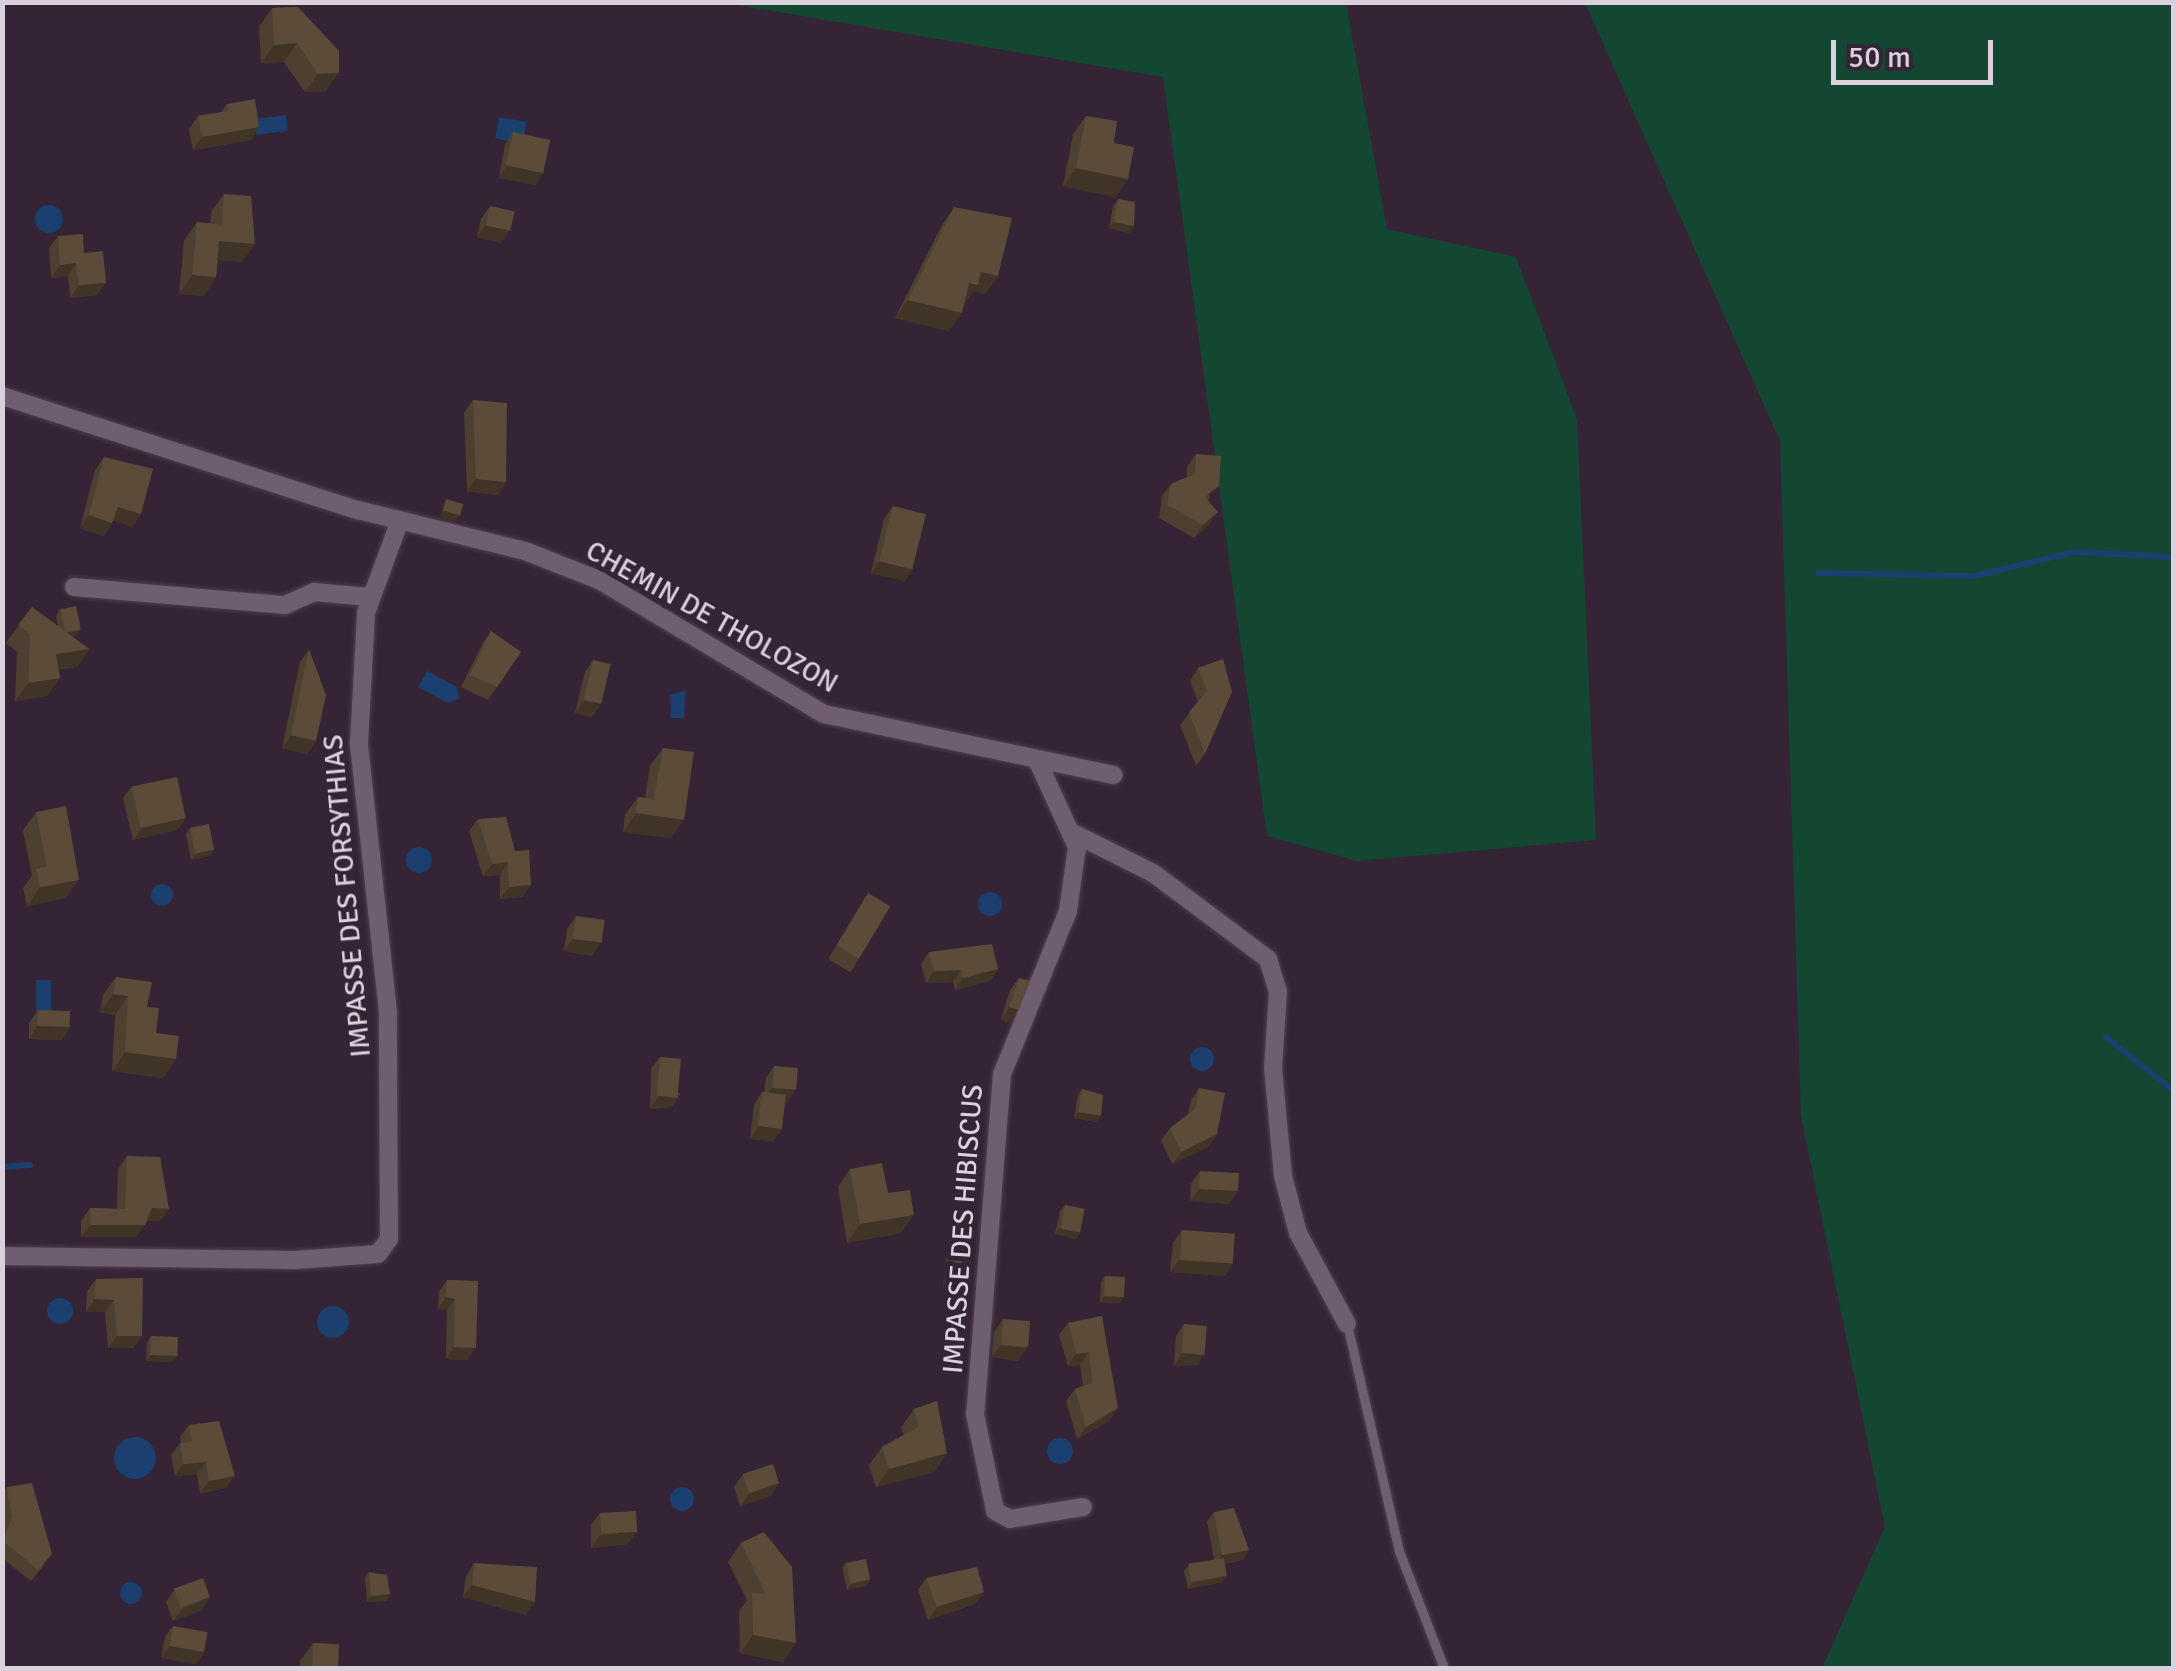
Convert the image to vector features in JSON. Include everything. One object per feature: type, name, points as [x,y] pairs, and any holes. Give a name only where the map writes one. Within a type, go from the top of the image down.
[{"type":"street","name":"CHEMIN DE THOLOZON","points":[[2,396],[599,580],[824,714],[1114,776]]},
{"type":"street","name":"IMPASSE DES FORSYTHIAS","points":[[2,1256],[295,1260],[378,1254],[389,1239],[388,1012],[359,743],[370,597],[400,520]]},
{"type":"street","points":[[74,587],[285,605],[314,592],[370,597]]},
{"type":"street","name":"IMPASSE DES HIBISCUS","points":[[1038,762],[1073,834],[1068,911],[1002,1074],[976,1414],[995,1511],[1010,1519],[1083,1506]]},
{"type":"street","points":[[1073,834],[1153,873],[1268,958],[1278,991],[1273,1068],[1284,1176],[1298,1233],[1347,1324]]},
{"type":"lane","points":[[1347,1324],[1399,1551],[1444,1668]]},
{"type":"green space","points":[[725,3],[1346,3],[1387,229],[1516,257],[1577,419],[1596,840],[1357,861],[1267,836],[1163,77]]},
{"type":"green space","points":[[1585,3],[2173,3],[2173,1668],[1822,1668],[1885,1527],[1801,1116],[1780,441]]},
{"type":"water","points":[[286,115],[288,131],[256,135],[254,119]]},
{"type":"water","points":[[499,117],[527,122],[523,144],[495,139]]},
{"type":"water","points":[[49,205],[59,209],[63,219],[59,229],[49,233],[39,229],[35,219],[39,209]]},
{"type":"water","points":[[427,671],[457,687],[459,699],[448,703],[418,687]]},
{"type":"water","points":[[686,690],[684,718],[671,718],[670,695]]},
{"type":"water","points":[[419,847],[428,851],[432,860],[428,869],[419,873],[410,869],[406,860],[410,851]]},
{"type":"water","points":[[162,884],[170,887],[170,903],[162,906],[154,903],[151,895],[154,887]]},
{"type":"water","points":[[985,892],[995,892],[1002,904],[995,916],[985,916],[978,909],[978,899]]},
{"type":"water","points":[[36,980],[51,980],[51,1011],[36,1011]]},
{"type":"water","points":[[1202,1047],[1211,1050],[1211,1068],[1202,1071],[1193,1068],[1190,1059],[1193,1050]]},
{"type":"water","points":[[60,1298],[69,1302],[73,1311],[69,1320],[60,1324],[51,1320],[47,1311],[51,1302]]},
{"type":"water","points":[[333,1306],[344,1311],[349,1322],[344,1333],[333,1338],[322,1333],[317,1322],[322,1311]]},
{"type":"water","points":[[135,1437],[150,1443],[156,1458],[150,1473],[135,1479],[120,1473],[114,1458],[120,1443]]},
{"type":"water","points":[[1060,1438],[1069,1442],[1073,1451],[1069,1460],[1060,1464],[1051,1460],[1047,1451],[1051,1442]]},
{"type":"water","points":[[682,1487],[694,1499],[682,1511],[670,1499]]},
{"type":"water","points":[[131,1582],[139,1585],[139,1601],[131,1604],[123,1601],[120,1593],[123,1585]]},
{"type":"building","points":[[298,7],[339,51],[339,73],[318,74],[297,43],[274,45],[272,8]]},
{"type":"building","points":[[255,99],[259,127],[202,137],[198,116],[228,111],[227,104]]},
{"type":"building","points":[[1086,116],[1117,121],[1114,143],[1134,147],[1128,179],[1076,168]]},
{"type":"building","points":[[513,132],[550,140],[543,173],[506,165]]},
{"type":"building","points":[[224,194],[251,196],[255,244],[219,241],[216,277],[192,275],[197,222],[222,225]]},
{"type":"building","points":[[1118,199],[1135,202],[1134,226],[1114,222]]},
{"type":"building","points":[[490,206],[514,211],[510,231],[486,226]]},
{"type":"building","points":[[954,207],[1012,218],[998,276],[981,272],[978,285],[969,283],[962,313],[908,300]]},
{"type":"building","points":[[83,234],[84,253],[103,251],[106,283],[79,285],[76,263],[60,265],[58,236]]},
{"type":"building","points":[[473,400],[507,403],[506,482],[476,479]]},
{"type":"building","points":[[1196,454],[1221,456],[1219,486],[1205,497],[1218,512],[1203,525],[1167,505],[1171,484],[1195,474]]},
{"type":"building","points":[[104,457],[153,469],[141,514],[118,507],[112,523],[89,515]]},
{"type":"building","points":[[446,499],[463,504],[460,515],[443,511]]},
{"type":"building","points":[[893,506],[926,514],[912,570],[879,561]]},
{"type":"building","points":[[76,606],[81,629],[65,633],[60,609]]},
{"type":"building","points":[[32,607],[89,649],[56,654],[60,678],[28,683],[30,634],[18,625]]},
{"type":"building","points":[[491,631],[521,652],[497,687],[470,675]]},
{"type":"building","points":[[309,649],[326,695],[316,741],[291,735]]},
{"type":"building","points":[[1223,659],[1232,692],[1205,754],[1189,712],[1207,691],[1198,668]]},
{"type":"building","points":[[593,660],[611,664],[601,704],[584,700]]},
{"type":"building","points":[[663,748],[694,752],[684,820],[636,813],[638,797],[654,799]]},
{"type":"building","points":[[177,777],[186,818],[141,828],[132,787]]},
{"type":"building","points":[[66,806],[79,880],[40,887],[36,869],[47,867],[36,812]]},
{"type":"building","points":[[506,817],[515,851],[529,850],[531,885],[509,887],[508,862],[492,864],[478,819]]},
{"type":"building","points":[[209,824],[214,850],[195,853],[190,828]]},
{"type":"building","points":[[868,893],[890,906],[859,959],[837,945]]},
{"type":"building","points":[[576,916],[605,920],[602,943],[573,939]]},
{"type":"building","points":[[992,944],[998,969],[963,978],[961,970],[934,971],[929,952]]},
{"type":"building","points":[[116,977],[152,982],[147,1007],[159,1008],[156,1033],[179,1036],[176,1059],[125,1052],[128,996],[113,994]]},
{"type":"building","points":[[1019,978],[1030,981],[1018,1010],[1009,1007]]},
{"type":"building","points":[[38,1010],[70,1011],[69,1027],[37,1026]]},
{"type":"building","points":[[660,1057],[681,1059],[678,1098],[657,1096]]},
{"type":"building","points":[[774,1066],[798,1068],[796,1090],[772,1088]]},
{"type":"building","points":[[1199,1088],[1225,1093],[1217,1134],[1181,1152],[1170,1128],[1195,1109]]},
{"type":"building","points":[[1082,1089],[1103,1095],[1101,1116],[1078,1112]]},
{"type":"building","points":[[762,1092],[786,1095],[782,1129],[758,1126]]},
{"type":"building","points":[[127,1156],[160,1157],[169,1209],[152,1208],[145,1225],[90,1225],[90,1208],[125,1209]]},
{"type":"building","points":[[882,1163],[888,1193],[910,1190],[914,1215],[860,1224],[850,1169]]},
{"type":"building","points":[[1200,1171],[1239,1173],[1238,1191],[1199,1189]]},
{"type":"building","points":[[1065,1205],[1085,1209],[1080,1232],[1060,1229]]},
{"type":"building","points":[[1182,1230],[1235,1234],[1233,1264],[1180,1260]]},
{"type":"building","points":[[951,1250],[972,1252],[969,1285],[948,1283]]},
{"type":"building","points":[[1105,1276],[1125,1277],[1124,1297],[1104,1296]]},
{"type":"building","points":[[143,1278],[142,1336],[117,1336],[114,1300],[95,1299],[96,1279]]},
{"type":"building","points":[[447,1280],[478,1281],[476,1348],[454,1347],[455,1299],[446,1297]]},
{"type":"building","points":[[1102,1316],[1118,1408],[1086,1427],[1075,1389],[1092,1383],[1089,1352],[1076,1354],[1068,1323]]},
{"type":"building","points":[[1003,1319],[1030,1321],[1028,1347],[1001,1345]]},
{"type":"building","points":[[1184,1324],[1207,1326],[1204,1355],[1181,1353]]},
{"type":"building","points":[[151,1336],[178,1337],[177,1356],[150,1355]]},
{"type":"building","points":[[937,1401],[947,1453],[889,1469],[882,1447],[919,1427],[914,1409]]},
{"type":"building","points":[[219,1421],[235,1476],[209,1481],[206,1462],[183,1464],[180,1443],[192,1441],[189,1425]]},
{"type":"building","points":[[773,1464],[779,1483],[749,1493],[743,1474]]},
{"type":"building","points":[[32,1483],[52,1554],[38,1570],[3,1541],[12,1517],[7,1487]]},
{"type":"building","points":[[1234,1508],[1249,1550],[1222,1555],[1214,1512]]},
{"type":"building","points":[[636,1511],[637,1532],[601,1534],[600,1513]]},
{"type":"building","points":[[764,1532],[792,1567],[796,1643],[753,1635],[752,1593],[766,1594],[741,1543]]},
{"type":"building","points":[[1224,1558],[1227,1576],[1191,1581],[1188,1564]]},
{"type":"building","points":[[866,1559],[870,1580],[850,1583],[846,1563]]},
{"type":"building","points":[[474,1563],[537,1567],[535,1602],[472,1585]]},
{"type":"building","points":[[977,1567],[984,1592],[937,1607],[926,1578]]},
{"type":"building","points":[[369,1572],[387,1575],[390,1594],[371,1596]]},
{"type":"building","points":[[203,1578],[210,1597],[181,1607],[174,1589]]},
{"type":"building","points":[[173,1626],[207,1632],[204,1652],[170,1646]]},
{"type":"building","points":[[313,1643],[339,1644],[338,1668],[312,1668]]},
{"type":"waterway","points":[[1818,573],[1974,576],[2075,552],[2174,557]]},
{"type":"waterway","points":[[2106,1037],[2174,1091]]},
{"type":"waterway","points":[[2,1167],[30,1165]]}]
